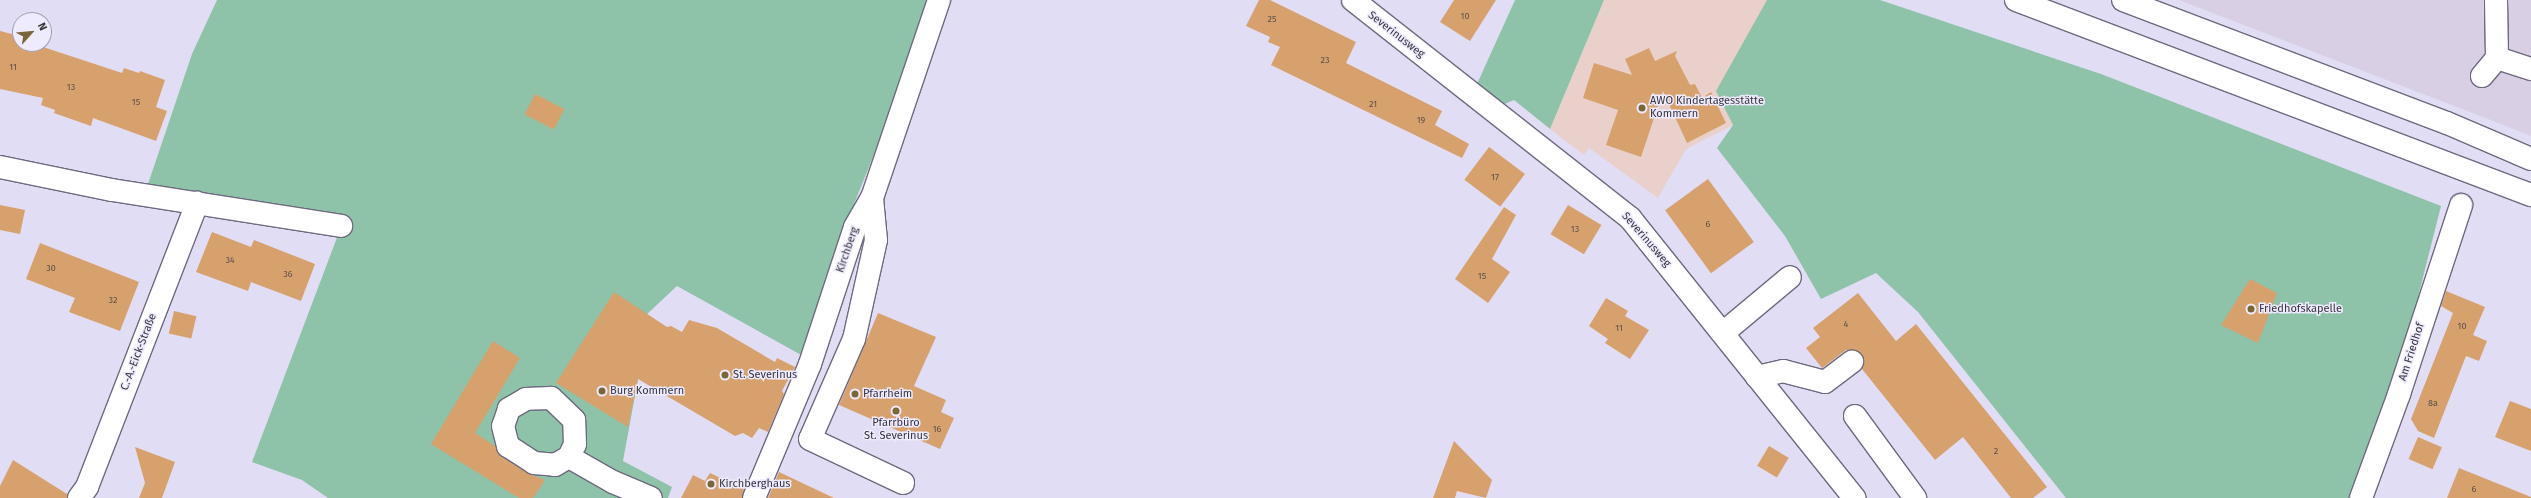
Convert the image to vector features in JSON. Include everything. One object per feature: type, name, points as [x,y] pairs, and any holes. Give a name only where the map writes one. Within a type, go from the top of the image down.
[{"type":"street","name":"Kirchberg","points":[[754,498],[810,364],[855,227],[872,198],[939,0]]},
{"type":"street","name":"Severinusweg","points":[[1353,0],[1630,218],[1854,498]]},
{"type":"street","points":[[2016,0],[2531,195]]},
{"type":"street","points":[[2123,0],[2447,123],[2531,159]]},
{"type":"street","points":[[2482,76],[2497,58],[2496,0]]},
{"type":"street","points":[[2497,58],[2531,69]]},
{"type":"street","points":[[0,167],[196,203],[341,226]]},
{"type":"street","points":[[872,198],[876,240],[854,338],[810,439],[903,483]]},
{"type":"street","name":"C.-A.-Eick-Straße","points":[[79,498],[87,487],[196,203]]},
{"type":"street","name":"Am Friedhof","points":[[2361,498],[2460,205]]},
{"type":"street","points":[[1723,333],[1790,277]]},
{"type":"street","points":[[1757,376],[1783,372],[1825,382],[1852,362]]},
{"type":"street","points":[[1855,416],[1915,498]]},
{"type":"street","points":[[569,457],[613,482],[651,498]]},
{"type":"shaded area","name":"AWO Kindertagesstätte Kommern","points":[[1604,0],[1767,0],[1717,91],[1733,125],[1686,149],[1658,198],[1589,148],[1584,155],[1550,129]]},
{"type":"shaded area","points":[[2179,0],[2531,0],[2531,136],[2501,124]]},
{"type":"green space","points":[[217,0],[929,0],[909,67],[850,214],[803,356],[677,286],[646,315],[641,363],[623,461],[672,487],[668,498],[328,498],[302,480],[252,462],[338,235],[148,184],[192,54]]},
{"type":"green space","points":[[1515,0],[1604,0],[1550,129],[1514,100],[1502,105],[1477,84]]},
{"type":"green space","points":[[1767,0],[1880,0],[2101,74],[2441,206],[2391,404],[2349,498],[2066,498],[1918,312],[1876,273],[1821,299],[1785,236],[1717,148],[1733,125],[1716,91]]},
{"type":"building","points":[[1259,0],[1270,0],[1356,42],[1346,63],[1442,111],[1435,125],[1469,144],[1462,158],[1271,65],[1280,47],[1268,42],[1270,37],[1246,26]]},
{"type":"building","points":[[1454,0],[1496,0],[1470,41],[1440,22]]},
{"type":"building","points":[[0,31],[12,34],[12,52],[52,52],[52,50],[122,73],[124,68],[139,73],[140,71],[165,80],[156,107],[167,111],[156,141],[93,118],[91,126],[54,113],[55,110],[41,105],[43,98],[0,89]]},
{"type":"building","points":[[1649,48],[1655,61],[1677,51],[1675,56],[1690,85],[1695,84],[1702,98],[1711,92],[1726,123],[1687,143],[1663,91],[1641,157],[1606,145],[1618,110],[1583,98],[1594,63],[1632,75],[1625,59]]},
{"type":"building","points":[[535,94],[564,109],[554,129],[525,114]]},
{"type":"building","points":[[1489,147],[1525,174],[1500,207],[1464,180]]},
{"type":"building","points":[[1708,179],[1754,242],[1711,273],[1665,210]]},
{"type":"building","points":[[0,205],[25,210],[20,234],[0,230]]},
{"type":"building","points":[[1568,205],[1601,225],[1584,254],[1550,234]]},
{"type":"building","points":[[1504,207],[1516,215],[1492,259],[1510,272],[1488,303],[1455,279]]},
{"type":"building","points":[[212,232],[251,247],[254,240],[315,264],[301,301],[251,282],[248,291],[196,272]]},
{"type":"building","points":[[40,243],[139,282],[120,331],[69,312],[75,298],[26,279]]},
{"type":"building","name":"Friedhofskapelle","points":[[2250,279],[2277,293],[2258,343],[2221,325]]},
{"type":"building","points":[[2446,291],[2485,307],[2473,335],[2487,341],[2479,361],[2466,356],[2434,438],[2418,431],[2411,419],[2453,313],[2441,306]]},
{"type":"building","points":[[614,292],[667,327],[671,326],[682,332],[689,320],[717,328],[775,362],[777,358],[795,367],[782,391],[784,394],[768,432],[759,428],[752,438],[743,433],[735,436],[638,379],[628,427],[556,383]]},
{"type":"building","points":[[1858,293],[1896,341],[1916,324],[2047,487],[2033,498],[2011,498],[1963,437],[1935,460],[1862,369],[1864,360],[1857,351],[1846,350],[1822,368],[1806,348],[1820,337],[1813,328]]},
{"type":"building","points":[[1606,298],[1628,311],[1625,316],[1649,330],[1630,359],[1605,343],[1608,339],[1589,326]]},
{"type":"building","points":[[174,311],[196,316],[191,339],[169,333]]},
{"type":"building","points":[[878,313],[936,337],[914,386],[946,400],[941,412],[954,418],[940,449],[839,405]]},
{"type":"building","points":[[493,341],[520,358],[475,433],[495,446],[501,456],[527,473],[545,480],[533,498],[519,498],[431,444]]},
{"type":"building","points":[[2510,401],[2531,409],[2531,451],[2495,437]]},
{"type":"building","points":[[2418,437],[2442,447],[2433,469],[2409,459]]},
{"type":"building","points":[[1454,441],[1492,480],[1486,498],[1457,491],[1455,498],[1433,498]]},
{"type":"building","points":[[1769,446],[1789,458],[1777,478],[1757,466]]},
{"type":"building","points":[[135,447],[175,462],[162,498],[139,498],[145,483]]},
{"type":"building","points":[[13,460],[67,494],[67,498],[0,498],[0,486]]},
{"type":"building","points":[[2459,468],[2531,497],[2531,498],[2447,498]]},
{"type":"building","points":[[779,472],[834,498],[768,498]]},
{"type":"building","name":"Kirchberghaus","points":[[710,473],[744,489],[742,498],[681,498],[693,475],[705,481]]},
{"type":"place","name":"AWO Kindertagesstätte Kommern","points":[[1642,108]]},
{"type":"place","name":"Friedhofskapelle","points":[[2251,309]]},
{"type":"place","name":"St. Severinus","points":[[725,375]]},
{"type":"place","name":"Burg Kommern","points":[[602,391]]},
{"type":"place","name":"Pfarrheim","points":[[855,394]]},
{"type":"place","name":"Pfarrbüro St. Severinus","points":[[896,411]]},
{"type":"place","name":"Kirchberghaus","points":[[711,484]]}]
